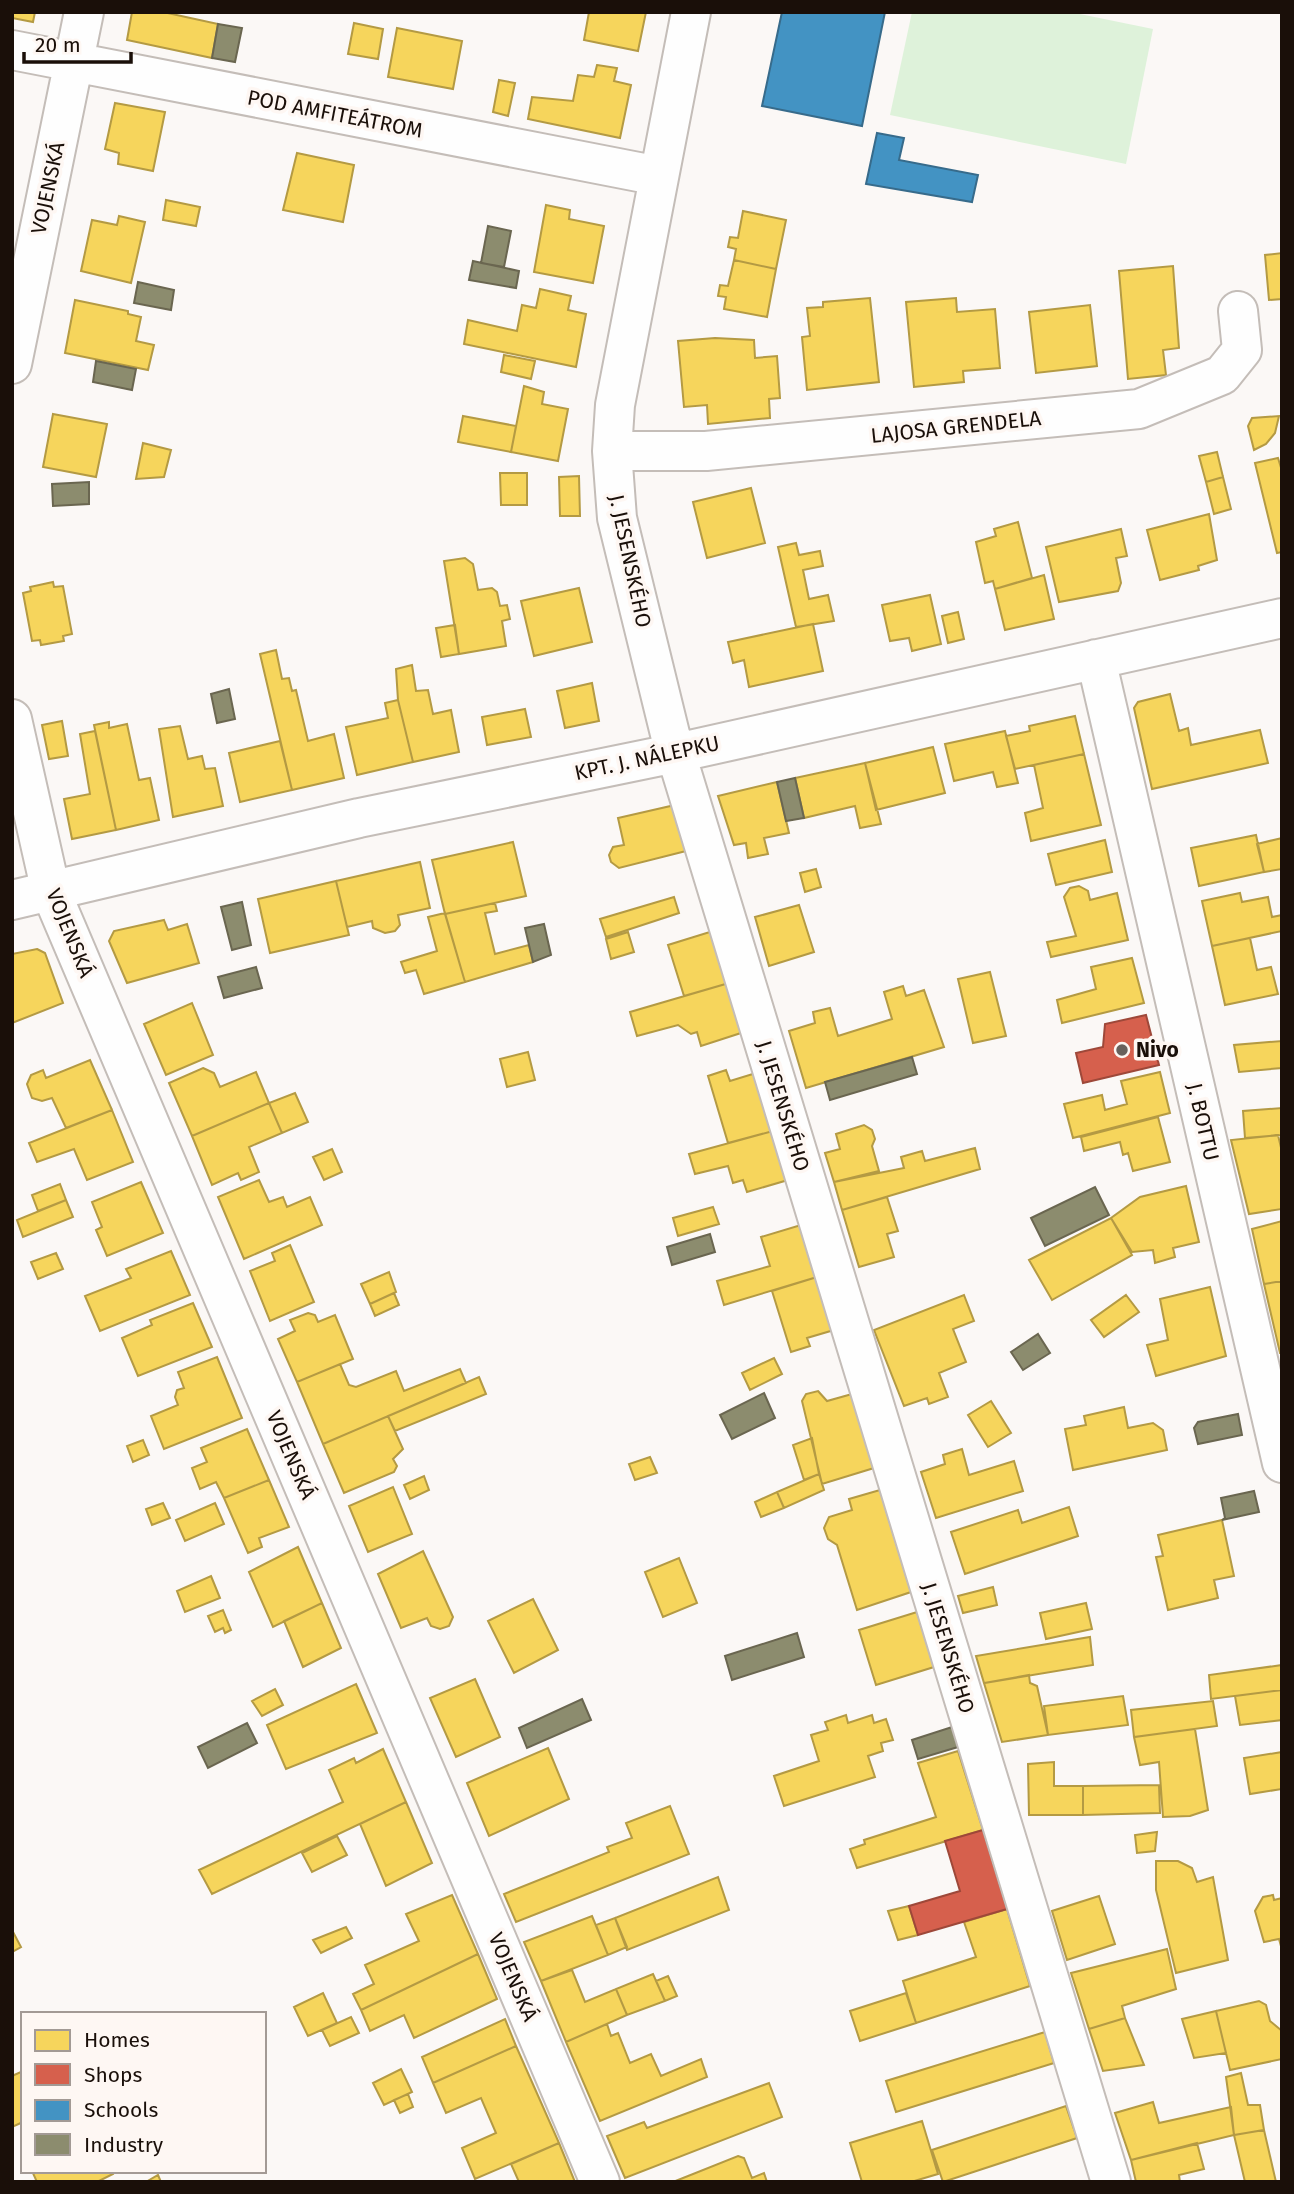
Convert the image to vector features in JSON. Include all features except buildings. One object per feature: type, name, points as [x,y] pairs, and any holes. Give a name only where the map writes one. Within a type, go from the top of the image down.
[{"type":"street","name":"VOJENSKÁ","points":[[12,364],[84,12]]},
{"type":"street","name":"J. JESENSKÉHO","points":[[691,12],[615,405],[612,451],[617,518],[676,753],[1111,2182]]},
{"type":"street","name":"POD AMFITEÁTROM","points":[[12,50],[659,176]]},
{"type":"street","name":"LAJOSA GRENDELA","points":[[612,451],[706,451],[1139,409],[1222,375],[1242,350],[1238,311]]},
{"type":"street","name":"KPT. J. NÁLEPKU","points":[[12,900],[359,818],[676,753],[1282,618]]},
{"type":"street","name":"J. BOTTU","points":[[1096,659],[1282,1463]]},
{"type":"street","name":"VOJENSKÁ","points":[[12,719],[51,892],[600,2182]]},
{"type":"green space","points":[[912,12],[1070,12],[1153,29],[1126,164],[890,115]]},
{"type":"place","name":"Nivo","points":[[1122,1050]]}]
